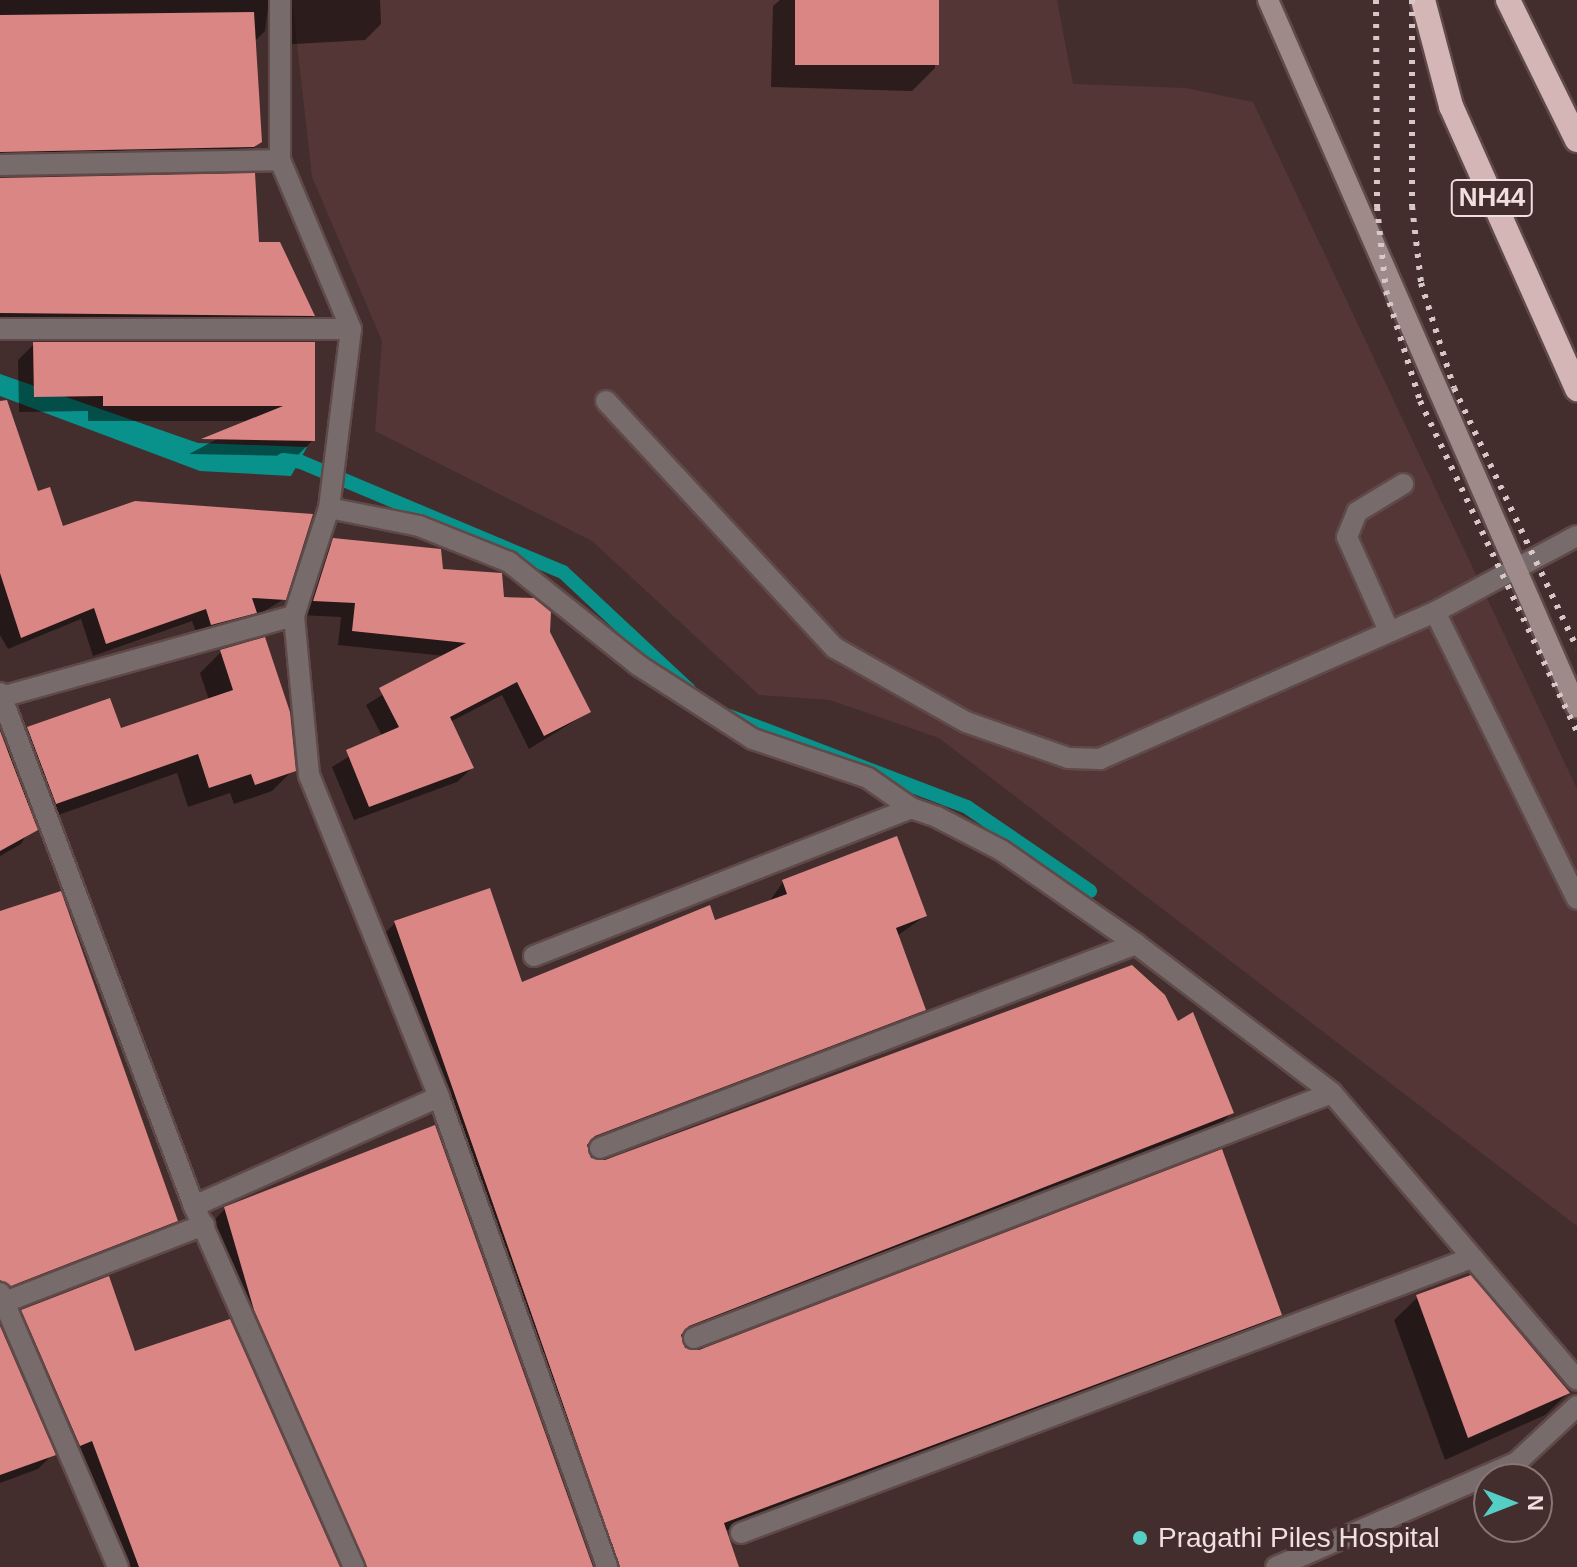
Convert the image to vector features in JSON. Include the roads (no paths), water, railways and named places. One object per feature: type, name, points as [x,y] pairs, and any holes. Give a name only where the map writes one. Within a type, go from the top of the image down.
[{"type":"highway","name":"NH44","points":[[1423,0],[1451,106],[1577,389]]},
{"type":"highway","points":[[1508,0],[1577,140]]},
{"type":"street","points":[[280,0],[280,160],[351,329],[330,503],[294,616],[309,775],[439,1097],[607,1567]]},
{"type":"street","points":[[1268,0],[1577,708]]},
{"type":"street","points":[[0,165],[280,160]]},
{"type":"street","points":[[0,329],[351,329]]},
{"type":"street","points":[[606,401],[835,648],[966,722],[1068,758],[1100,759],[1435,612],[1577,536]]},
{"type":"street","points":[[1389,631],[1347,537],[1357,512],[1403,484]]},
{"type":"street","points":[[330,503],[419,526],[509,562],[638,665],[753,739],[868,778],[911,808],[1001,850],[1136,944],[1332,1093],[1469,1259],[1577,1380]]},
{"type":"street","points":[[1435,612],[1577,899]]},
{"type":"street","points":[[294,616],[0,695],[194,1206],[354,1567]]},
{"type":"street","points":[[534,956],[911,808]]},
{"type":"street","points":[[600,1148],[1136,944]]},
{"type":"street","points":[[694,1338],[1332,1093]]},
{"type":"street","points":[[194,1206],[439,1097]]},
{"type":"street","points":[[118,1567],[1,1300],[204,1225]]},
{"type":"street","points":[[741,1533],[1469,1259]]},
{"type":"street","points":[[1276,1567],[1517,1462],[1577,1406]]},
{"type":"water","points":[[0,374],[198,443],[307,447],[291,476],[200,471],[0,396]]},
{"type":"waterway","points":[[283,460],[301,462],[563,572],[689,690]]},
{"type":"waterway","points":[[729,716],[967,807],[1090,891]]},
{"type":"railway","points":[[1376,0],[1377,207],[1386,291],[1420,401],[1577,731]]},
{"type":"railway","points":[[1412,0],[1412,206],[1421,283],[1454,388],[1577,648]]},
{"type":"place","name":"Pragathi Piles Hospital","points":[[1140,1538]]}]
